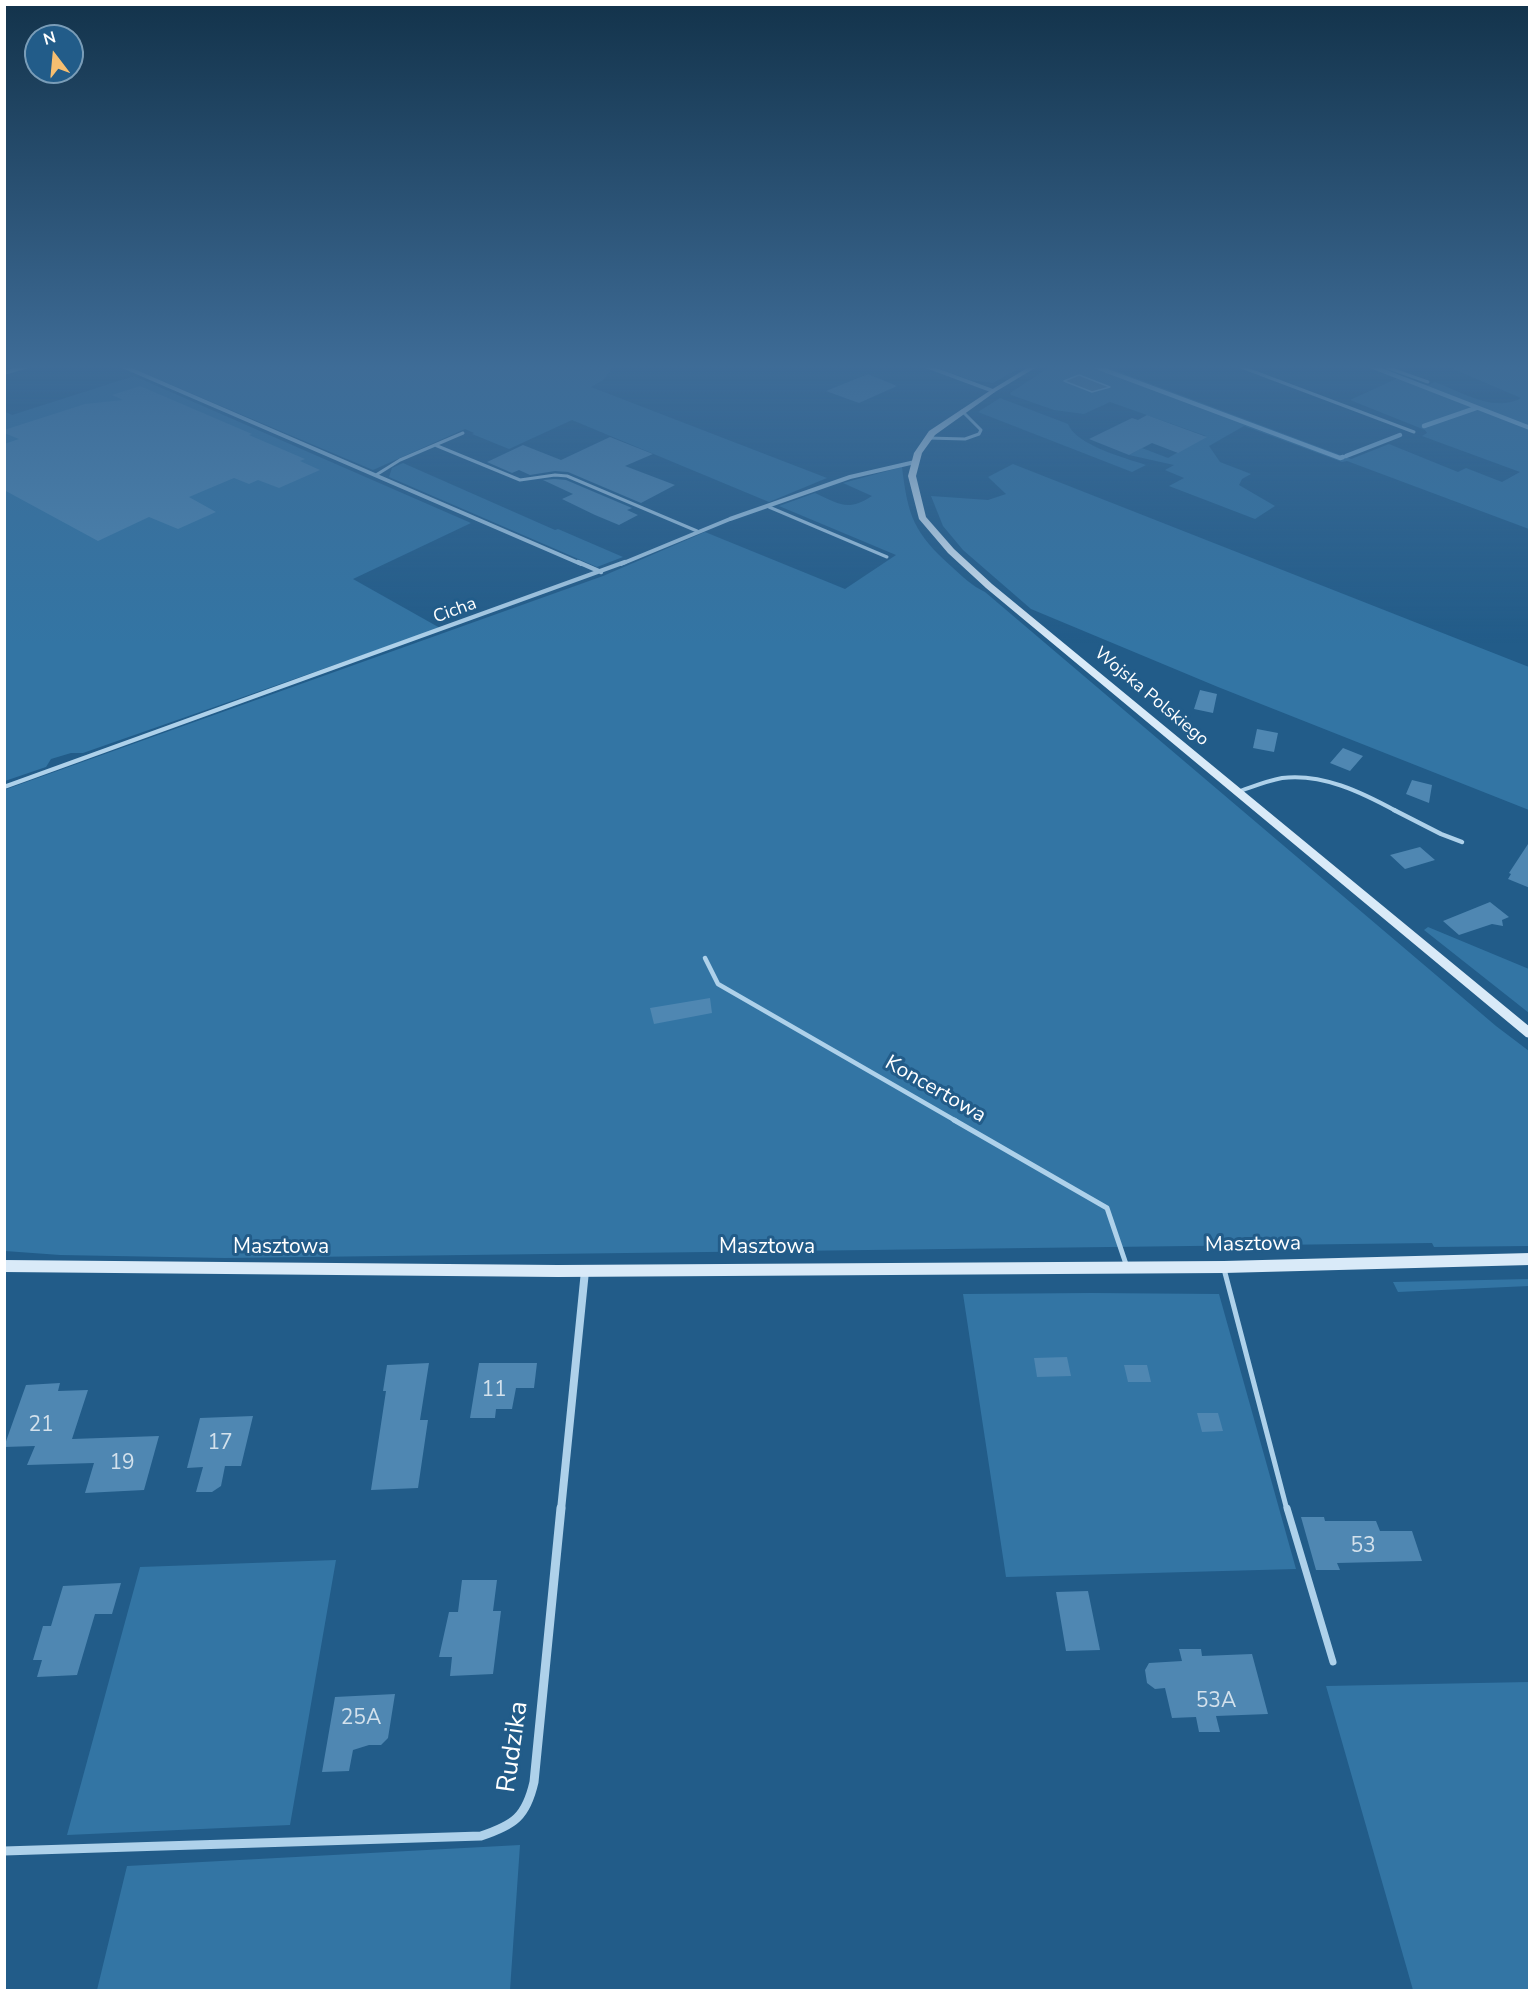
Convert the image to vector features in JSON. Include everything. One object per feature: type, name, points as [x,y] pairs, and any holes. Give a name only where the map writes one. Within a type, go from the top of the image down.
[{"type":"street","points":[[337,458],[601,572]]},
{"type":"street","name":"Wojska Polskiego","points":[[917,458],[912,476],[922,517],[951,551],[989,586],[1530,1034]]},
{"type":"street","name":"Cicha","points":[[4,787],[601,572],[697,531],[850,477],[915,462]]},
{"type":"street","name":"Masztowa","points":[[4,1266],[111,1269],[585,1270],[1224,1267],[1530,1259]]},
{"type":"street","name":"Rudzika","points":[[4,1851],[481,1836],[508,1827],[523,1814],[531,1799],[534,1782],[585,1270]]},
{"type":"lane","points":[[376,475],[406,458]]},
{"type":"lane","points":[[467,458],[520,480],[536,480],[550,475],[567,476],[697,531]]},
{"type":"lane","points":[[769,507],[887,557]]},
{"type":"lane","points":[[1237,792],[1284,778],[1317,779],[1363,794],[1441,834],[1462,842]]},
{"type":"lane","name":"Koncertowa","points":[[705,958],[718,984],[1107,1208],[1127,1267]]},
{"type":"lane","points":[[1224,1267],[1273,1461],[1333,1662]]},
{"type":"shaded area","points":[[4,458],[322,458],[471,523],[353,579],[440,628],[83,753],[71,753],[51,759],[46,767],[5,781]]},
{"type":"shaded area","points":[[345,458],[400,458],[373,470]]},
{"type":"shaded area","points":[[664,458],[775,458],[827,478],[769,502]]},
{"type":"shaded area","points":[[1096,458],[1126,458],[1146,465],[1132,472]]},
{"type":"shaded area","points":[[1143,458],[1217,458],[1220,462],[1251,474],[1242,479],[1239,485],[1275,506],[1255,519],[1169,486],[1184,478],[1165,470],[1174,465]]},
{"type":"shaded area","points":[[1331,458],[1424,458],[1458,472],[1466,468],[1502,482],[1520,472],[1482,458],[1529,458],[1529,529],[1347,461],[1342,462]]},
{"type":"shaded area","points":[[403,463],[555,530],[558,529],[623,557],[597,567],[389,477],[392,468]]},
{"type":"shaded area","points":[[1013,464],[1529,667],[1529,810],[1218,687],[1031,609],[963,550],[943,526],[931,496],[988,500],[1006,494],[988,477]]},
{"type":"shaded area","points":[[902,467],[910,512],[921,534],[939,555],[1496,1026],[1529,1051],[1529,1246],[1434,1247],[1432,1243],[225,1258],[60,1255],[5,1251],[4,790],[603,576],[705,532],[845,589],[896,555],[779,506],[815,493],[844,505],[856,504],[872,496],[843,483]]},
{"type":"shaded area","points":[[1428,927],[1529,969],[1529,1013],[1424,930]]},
{"type":"shaded area","points":[[1529,1279],[1529,1286],[1398,1292],[1393,1282]]},
{"type":"shaded area","points":[[963,1294],[1219,1294],[1296,1569],[1006,1577]]},
{"type":"shaded area","points":[[336,1560],[290,1825],[67,1835],[140,1567]]},
{"type":"shaded area","points":[[1529,1682],[1529,1990],[1413,1990],[1326,1686]]},
{"type":"shaded area","points":[[520,1845],[510,1990],[97,1990],[127,1866]]},
{"type":"building","points":[[4,458],[303,458],[305,459],[300,461],[320,470],[279,488],[258,480],[249,484],[234,478],[189,497],[216,512],[178,529],[149,517],[98,541],[4,490]]},
{"type":"building","points":[[495,458],[561,460],[565,458],[643,458],[625,466],[675,485],[641,503],[568,472],[555,471],[530,475],[519,470],[512,473],[487,462]]},
{"type":"building","points":[[543,480],[566,480],[632,508],[627,510],[638,515],[619,525],[595,515],[562,499],[573,494]]},
{"type":"building","points":[[1200,690],[1217,694],[1213,713],[1194,709]]},
{"type":"building","points":[[1257,729],[1278,733],[1274,752],[1253,748]]},
{"type":"building","points":[[1343,748],[1363,756],[1350,771],[1330,763]]},
{"type":"building","points":[[1412,780],[1432,785],[1429,803],[1406,794]]},
{"type":"building","points":[[1530,841],[1530,888],[1508,879],[1511,874],[1509,873]]},
{"type":"building","points":[[1420,847],[1435,860],[1405,869],[1390,855]]},
{"type":"building","points":[[1490,902],[1509,917],[1502,920],[1503,926],[1492,924],[1459,935],[1443,921]]},
{"type":"building","points":[[710,998],[712,1013],[654,1024],[650,1008]]},
{"type":"building","points":[[1067,1357],[1071,1376],[1037,1377],[1034,1358]]},
{"type":"building","points":[[429,1363],[420,1420],[428,1420],[418,1488],[371,1490],[386,1391],[383,1391],[387,1365]]},
{"type":"building","points":[[479,1363],[537,1363],[534,1388],[516,1388],[512,1409],[496,1409],[495,1418],[470,1418]]},
{"type":"building","points":[[1124,1365],[1147,1365],[1151,1382],[1128,1382]]},
{"type":"building","points":[[60,1383],[58,1391],[88,1390],[72,1439],[159,1436],[144,1490],[85,1493],[94,1463],[27,1465],[35,1446],[4,1447],[26,1385]]},
{"type":"building","points":[[1197,1413],[1218,1413],[1223,1431],[1202,1432]]},
{"type":"building","points":[[253,1416],[241,1466],[225,1466],[221,1486],[212,1492],[196,1492],[203,1467],[187,1468],[200,1418]]},
{"type":"building","points":[[1301,1517],[1324,1517],[1325,1521],[1376,1521],[1380,1531],[1412,1531],[1422,1561],[1337,1563],[1340,1570],[1316,1570]]},
{"type":"building","points":[[462,1580],[497,1580],[493,1611],[501,1611],[493,1674],[450,1676],[452,1657],[439,1657],[449,1612],[458,1612]]},
{"type":"building","points":[[121,1583],[112,1614],[95,1614],[77,1675],[37,1677],[42,1660],[33,1660],[43,1626],[51,1626],[63,1586]]},
{"type":"building","points":[[1088,1591],[1100,1650],[1066,1651],[1056,1592]]},
{"type":"building","points":[[1179,1649],[1201,1649],[1202,1656],[1252,1654],[1268,1714],[1216,1716],[1220,1732],[1199,1732],[1196,1717],[1172,1718],[1165,1688],[1155,1689],[1147,1683],[1145,1670],[1149,1663],[1182,1661]]},
{"type":"building","points":[[395,1694],[388,1738],[381,1745],[369,1745],[353,1750],[349,1771],[322,1772],[335,1697]]}]
